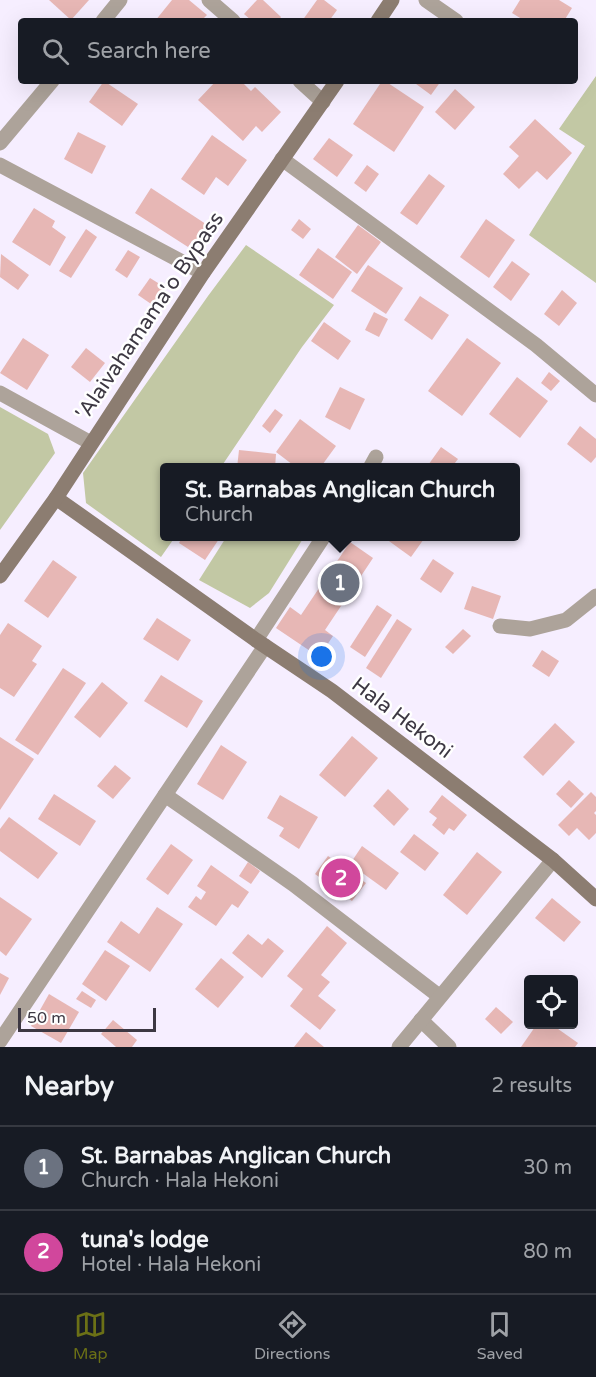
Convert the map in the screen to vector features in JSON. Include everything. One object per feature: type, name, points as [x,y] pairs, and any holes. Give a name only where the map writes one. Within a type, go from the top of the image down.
[{"type":"street","points":[[105,18],[120,0]]},
{"type":"street","points":[[209,0],[230,18]]},
{"type":"street","points":[[380,18],[392,0]]},
{"type":"street","points":[[426,0],[452,18]]},
{"type":"street","points":[[0,143],[49,84]]},
{"type":"street","points":[[303,84],[324,102]]},
{"type":"street","name":"'Alaivahamama'o Bypass","points":[[0,576],[56,498],[203,273],[336,84]]},
{"type":"street","points":[[282,159],[536,345],[596,395]]},
{"type":"street","points":[[0,165],[203,273]]},
{"type":"street","points":[[0,393],[91,443]]},
{"type":"street","name":"Hala Hekoni","points":[[56,498],[332,691],[553,860],[596,899]]},
{"type":"street","points":[[0,1041],[165,795],[261,643],[322,541]]},
{"type":"street","points":[[500,626],[530,629],[566,620],[596,596]]},
{"type":"street","points":[[165,795],[293,884],[439,996]]},
{"type":"street","points":[[399,1047],[553,860]]},
{"type":"street","points":[[421,1020],[449,1047]]},
{"type":"green space","points":[[596,76],[596,283],[529,235],[585,146],[559,129]]},
{"type":"green space","points":[[246,245],[334,305],[302,347],[224,463],[160,463],[160,541],[172,541],[161,557],[86,503],[83,473]]},
{"type":"green space","points":[[0,407],[48,434],[55,453],[0,530]]},
{"type":"green space","points":[[224,541],[302,541],[269,593],[250,608],[199,580]]},
{"type":"building","points":[[49,0],[89,0],[73,18],[69,18]]},
{"type":"building","points":[[172,0],[189,0],[207,15],[204,18],[157,18]]},
{"type":"building","points":[[257,0],[263,0],[281,17],[249,18],[244,14]]},
{"type":"building","points":[[317,0],[324,0],[337,10],[331,18],[304,18]]},
{"type":"building","points":[[520,0],[559,0],[572,8],[566,18],[520,18],[512,13]]},
{"type":"building","points":[[102,84],[108,84],[138,104],[122,126],[89,102]]},
{"type":"building","points":[[213,84],[244,84],[251,91],[255,87],[281,112],[262,132],[256,126],[243,141],[198,100]]},
{"type":"building","points":[[380,84],[390,84],[424,107],[394,152],[353,124]]},
{"type":"building","points":[[416,84],[439,84],[431,95]]},
{"type":"building","points":[[455,89],[475,107],[455,130],[435,112]]},
{"type":"building","points":[[535,119],[572,153],[547,180],[537,171],[519,189],[503,174],[519,156],[509,147]]},
{"type":"building","points":[[78,132],[106,146],[92,174],[64,159]]},
{"type":"building","points":[[212,135],[247,160],[228,186],[216,177],[204,195],[181,179]]},
{"type":"building","points":[[329,138],[353,155],[337,177],[313,159]]},
{"type":"building","points":[[367,165],[379,174],[366,192],[354,183]]},
{"type":"building","points":[[429,174],[445,186],[417,225],[400,213]]},
{"type":"building","points":[[151,188],[215,230],[203,248],[192,241],[188,247],[135,213]]},
{"type":"building","points":[[34,208],[55,221],[52,227],[66,237],[50,266],[12,242]]},
{"type":"building","points":[[299,219],[311,229],[303,239],[291,230]]},
{"type":"building","points":[[486,219],[515,240],[489,278],[460,257]]},
{"type":"building","points":[[358,225],[381,242],[357,274],[335,257]]},
{"type":"building","points":[[86,229],[97,237],[71,278],[59,271]]},
{"type":"building","points":[[318,248],[352,272],[333,299],[299,275]]},
{"type":"building","points":[[128,250],[140,257],[127,278],[115,270]]},
{"type":"building","points":[[1,254],[29,275],[18,290],[0,277]]},
{"type":"building","points":[[512,261],[530,274],[511,301],[493,287]]},
{"type":"building","points":[[368,265],[403,288],[386,314],[351,291]]},
{"type":"building","points":[[150,278],[166,288],[154,306],[138,295]]},
{"type":"building","points":[[562,290],[577,303],[559,326],[544,314]]},
{"type":"building","points":[[420,296],[449,315],[432,340],[404,320]]},
{"type":"building","points":[[374,312],[388,319],[379,337],[365,330]]},
{"type":"building","points":[[324,322],[351,341],[338,360],[311,341]]},
{"type":"building","points":[[23,338],[49,355],[27,390],[0,373]]},
{"type":"building","points":[[467,338],[501,363],[462,416],[428,391]]},
{"type":"building","points":[[86,348],[105,363],[90,382],[71,367]]},
{"type":"building","points":[[549,372],[560,381],[551,391],[541,383]]},
{"type":"building","points":[[517,377],[548,401],[520,438],[489,414]]},
{"type":"building","points":[[340,387],[365,399],[350,430],[325,417]]},
{"type":"building","points":[[275,409],[283,415],[270,433],[262,426]]},
{"type":"building","points":[[300,419],[336,446],[324,463],[290,463],[276,452]]},
{"type":"building","points":[[580,426],[596,439],[596,457],[591,463],[567,444]]},
{"type":"building","points":[[441,447],[458,459],[455,463],[430,463]]},
{"type":"building","points":[[239,450],[276,454],[275,463],[238,463]]},
{"type":"building","points":[[180,541],[218,541],[205,560],[179,543]]},
{"type":"building","points":[[389,541],[422,541],[411,557]]},
{"type":"building","points":[[350,542],[373,558],[325,630],[333,636],[319,657],[276,628],[290,607],[301,615]]},
{"type":"building","points":[[433,559],[454,573],[441,593],[420,579]]},
{"type":"building","points":[[53,560],[77,577],[48,618],[24,601]]},
{"type":"building","points":[[472,586],[501,596],[493,619],[464,609]]},
{"type":"building","points":[[377,605],[392,615],[365,657],[350,647]]},
{"type":"building","points":[[157,618],[191,640],[178,661],[143,639]]},
{"type":"building","points":[[397,619],[412,629],[381,678],[366,668]]},
{"type":"building","points":[[8,623],[42,646],[32,661],[37,664],[14,697],[0,688],[0,635]]},
{"type":"building","points":[[463,629],[471,636],[453,654],[445,647]]},
{"type":"building","points":[[542,650],[559,661],[549,677],[532,666]]},
{"type":"building","points":[[63,668],[86,683],[38,755],[15,740]]},
{"type":"building","points":[[161,675],[203,701],[187,728],[144,701]]},
{"type":"building","points":[[102,682],[128,703],[100,738],[74,717]]},
{"type":"building","points":[[555,723],[575,742],[543,776],[523,757]]},
{"type":"building","points":[[352,736],[378,758],[345,797],[319,775]]},
{"type":"building","points":[[0,737],[34,759],[0,810]]},
{"type":"building","points":[[221,745],[247,762],[223,800],[197,784]]},
{"type":"building","points":[[115,765],[131,778],[113,799],[97,786]]},
{"type":"building","points":[[569,780],[584,794],[571,808],[556,794]]},
{"type":"building","points":[[388,789],[409,809],[394,826],[373,806]]},
{"type":"building","points":[[591,792],[596,797],[594,813],[596,833],[589,840],[577,828],[569,836],[558,825]]},
{"type":"building","points":[[54,794],[96,821],[80,846],[38,819]]},
{"type":"building","points":[[280,795],[318,817],[299,849],[279,836],[284,828],[267,818]]},
{"type":"building","points":[[442,795],[467,815],[454,831],[449,828],[444,835],[432,825],[437,818],[429,812]]},
{"type":"building","points":[[9,817],[58,853],[38,879],[0,851],[0,829]]},
{"type":"building","points":[[414,834],[439,853],[425,871],[400,852]]},
{"type":"building","points":[[171,844],[193,860],[168,895],[146,879]]},
{"type":"building","points":[[362,846],[399,873],[386,890],[350,864]]},
{"type":"building","points":[[477,852],[502,872],[467,915],[443,895]]},
{"type":"building","points":[[328,856],[366,883],[352,901],[315,874]]},
{"type":"building","points":[[248,862],[260,871],[251,884],[239,876]]},
{"type":"building","points":[[211,865],[249,892],[238,908],[232,904],[216,926],[188,907],[196,896],[201,900],[206,892],[197,886]]},
{"type":"building","points":[[0,897],[32,919],[6,956],[0,951]]},
{"type":"building","points":[[552,898],[581,922],[564,942],[535,918]]},
{"type":"building","points":[[157,907],[183,924],[150,972],[107,942],[121,921],[139,934]]},
{"type":"building","points":[[327,926],[347,943],[321,975],[330,982],[318,996],[336,1010],[320,1030],[290,1006],[303,989],[287,976]]},
{"type":"building","points":[[248,934],[262,945],[268,938],[284,951],[262,978],[232,953]]},
{"type":"building","points":[[105,950],[130,966],[106,1001],[82,984]]},
{"type":"building","points":[[221,958],[244,977],[218,1008],[195,989]]},
{"type":"building","points":[[0,973],[9,978],[0,995]]},
{"type":"building","points":[[82,991],[96,1000],[91,1008],[76,999]]},
{"type":"building","points":[[49,994],[79,1012],[61,1043],[31,1026]]},
{"type":"building","points":[[496,1007],[513,1022],[501,1034],[485,1019]]},
{"type":"building","points":[[113,1020],[137,1040],[132,1047],[116,1047],[101,1034]]},
{"type":"building","points":[[534,1029],[558,1029],[578,1043],[575,1047],[521,1047]]},
{"type":"building","points":[[306,1032],[324,1047],[294,1047]]},
{"type":"place","name":"St. Barnabas Anglican Church","points":[[340,583]]},
{"type":"place","name":"tuna's lodge","points":[[341,878]]}]
